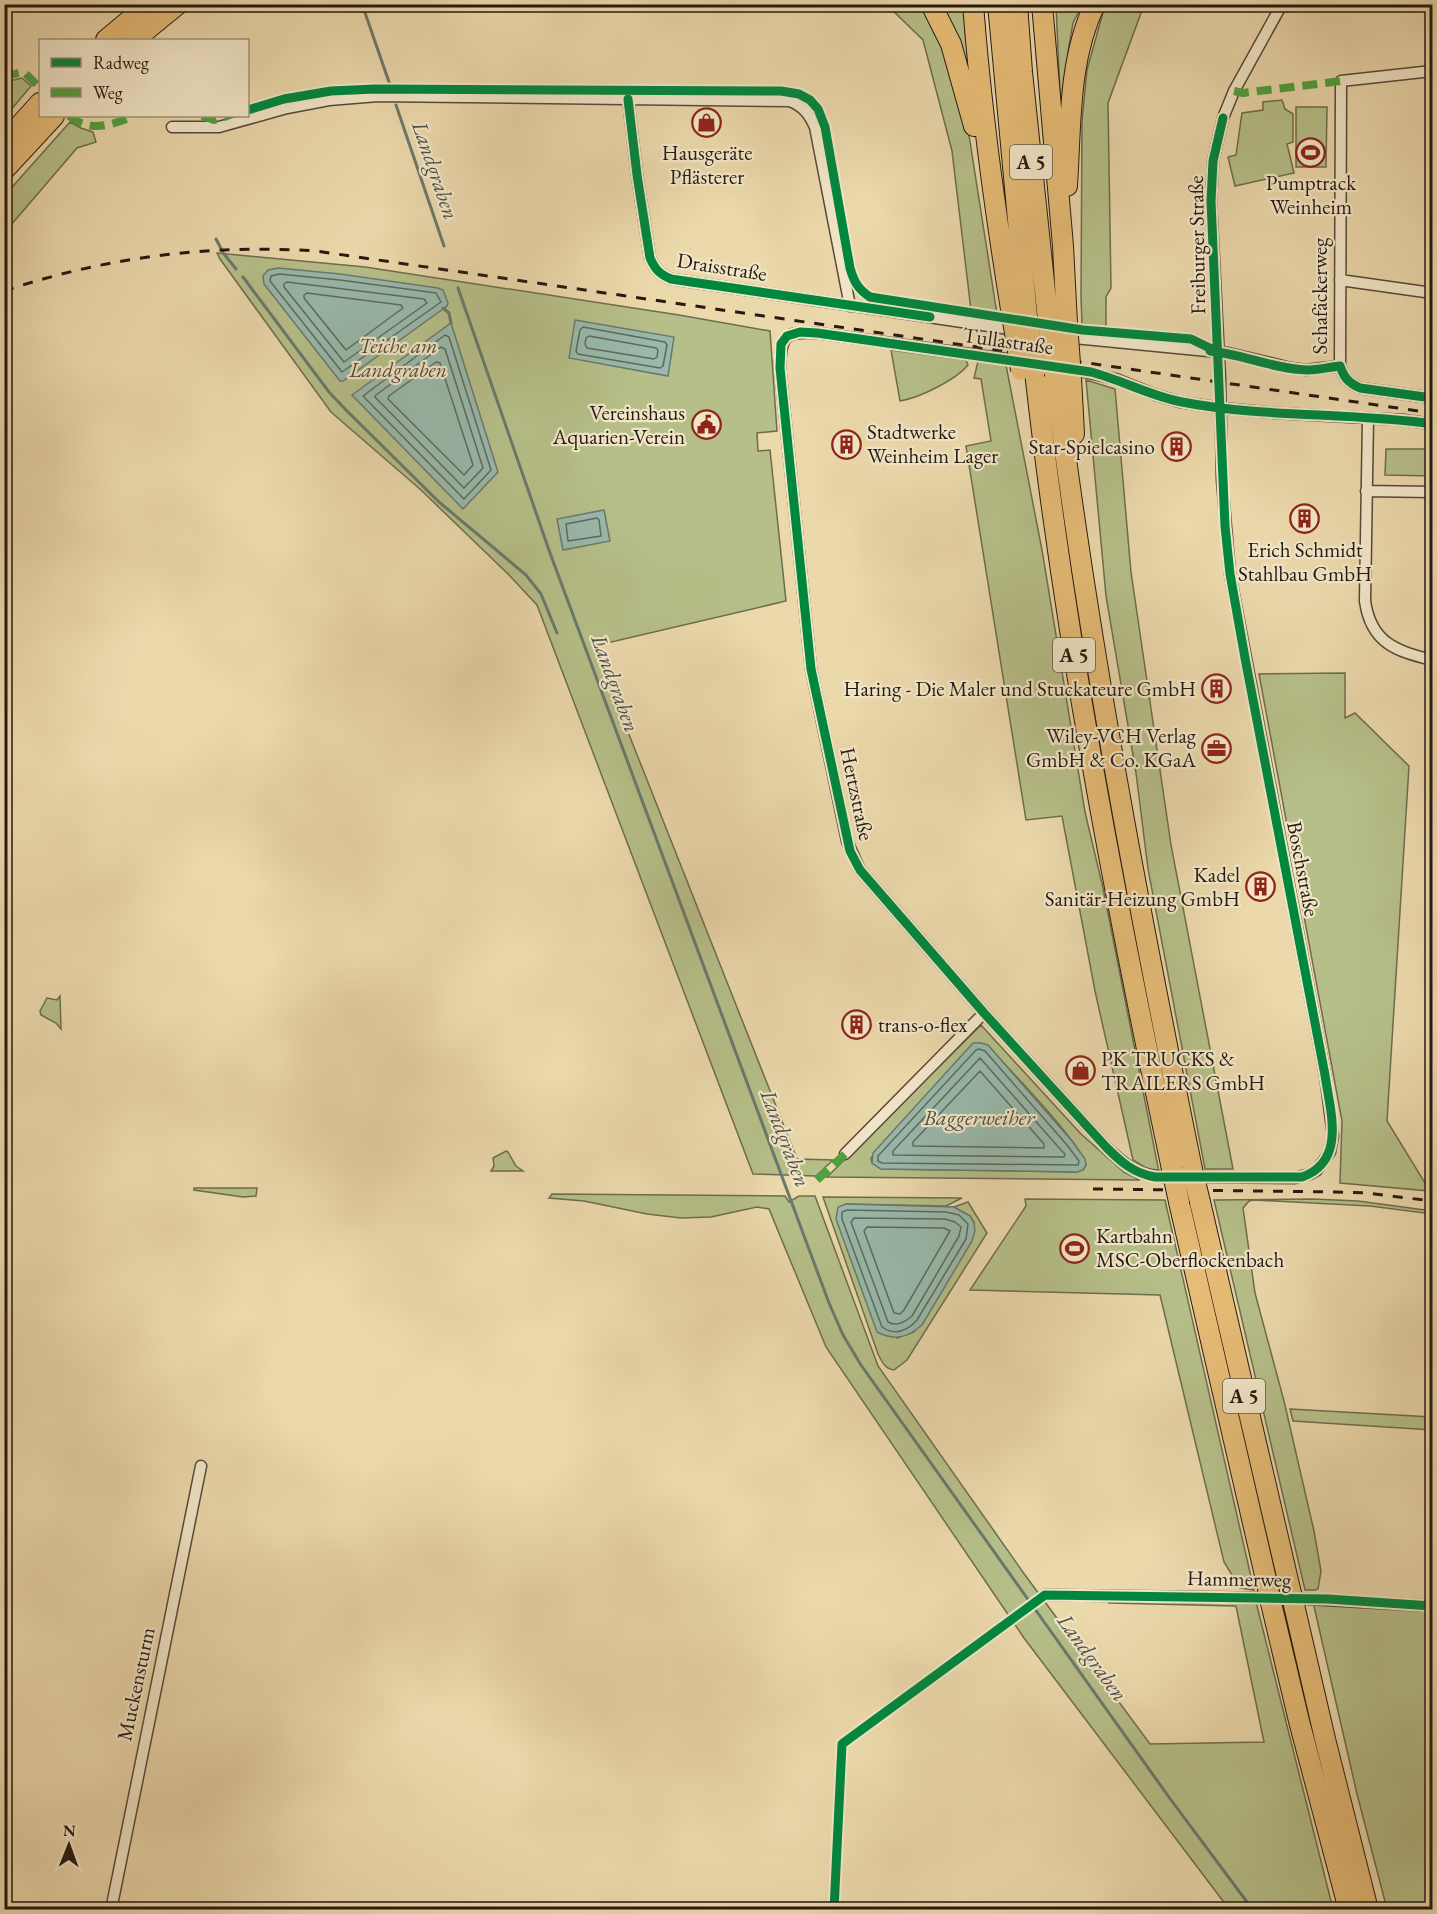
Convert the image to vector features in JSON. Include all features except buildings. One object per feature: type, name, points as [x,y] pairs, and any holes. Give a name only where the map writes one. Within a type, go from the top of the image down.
[{"type":"highway","points":[[107,39],[149,4]]},
{"type":"highway","points":[[135,39],[178,4]]},
{"type":"highway","name":"A 5","points":[[932,4],[945,29],[957,63],[994,204],[1020,316]]},
{"type":"highway","name":"A 5","points":[[973,4],[980,90],[994,204]]},
{"type":"highway","name":"A 5","points":[[998,4],[1020,316],[1104,834],[1164,1173],[1179,1202],[1299,1720],[1349,1910]]},
{"type":"highway","name":"A 5","points":[[1017,4],[1022,72],[1058,322],[1063,376],[1074,428],[1076,533],[1128,841],[1192,1169],[1327,1748],[1368,1910]]},
{"type":"highway","points":[[1042,4],[1063,246]]},
{"type":"highway","points":[[1058,322],[1075,77],[1083,35],[1095,4]]},
{"type":"highway","points":[[4,143],[39,104]]},
{"type":"highway","points":[[4,171],[53,117]]},
{"type":"street","name":"Freiburger Straße","points":[[1221,408],[1211,201],[1213,161],[1223,118],[1230,100],[1282,4]]},
{"type":"street","name":"Schafäckerweg","points":[[1340,366],[1341,81],[1432,71]]},
{"type":"street","points":[[172,127],[219,127],[287,108],[329,100],[378,96],[790,101],[801,106],[810,116],[814,127],[850,306]]},
{"type":"street","name":"Draisstraße","points":[[628,99],[650,258],[654,268],[661,275],[671,279],[1092,341],[1218,352],[1291,368],[1318,370],[1340,366]]},
{"type":"street","points":[[1340,280],[1432,293]]},
{"type":"street","name":"Tullastraße","points":[[787,336],[800,332],[817,333],[1091,372],[1180,402],[1221,408],[1432,424]]},
{"type":"street","name":"Hertzstraße","points":[[787,336],[782,344],[780,368],[811,669],[847,841],[854,860],[860,870],[984,1012],[1106,1147],[1127,1167],[1145,1175],[1164,1173]]},
{"type":"street","points":[[1340,366],[1350,384],[1360,388],[1432,398]]},
{"type":"street","name":"Boschstraße","points":[[1164,1173],[1302,1177],[1322,1165],[1330,1152],[1333,1136],[1325,1075],[1230,574],[1222,480],[1221,408]]},
{"type":"street","points":[[1368,418],[1365,601],[1367,615],[1377,634],[1394,649],[1432,660]]},
{"type":"street","points":[[1366,491],[1432,492]]},
{"type":"street","points":[[845,1154],[984,1012]]},
{"type":"street","name":"Muckensturm","points":[[111,1910],[201,1466]]},
{"type":"street","name":"Hammerweg","points":[[1045,1595],[1328,1599],[1432,1606]]},
{"type":"green space","points":[[887,5],[919,5],[926,10],[927,5],[966,5],[973,103],[942,44],[968,129],[997,314],[971,310],[952,151],[923,40]]},
{"type":"green space","points":[[1056,5],[1082,5],[1073,23],[1068,52],[1063,161]]},
{"type":"green space","points":[[1105,5],[1148,5],[1141,13],[1108,103],[1111,288],[1106,297],[1106,328],[1082,325],[1081,297],[1082,121],[1087,70]]},
{"type":"green space","points":[[22,78],[31,86],[5,117],[5,82]]},
{"type":"green space","points":[[1282,100],[1285,109],[1293,114],[1293,142],[1287,144],[1294,173],[1235,186],[1228,157],[1236,155],[1242,113],[1263,110],[1263,102]]},
{"type":"green space","name":"Pumptrack Weinheim","points":[[1296,107],[1327,107],[1326,167],[1296,167]]},
{"type":"green space","points":[[70,122],[93,132],[96,142],[77,148],[5,232],[5,195]]},
{"type":"green space","name":"Teiche am Landgraben","points":[[217,253],[365,267],[770,331],[777,431],[757,433],[758,451],[770,450],[786,601],[594,646],[797,1159],[833,1160],[816,1176],[753,1174],[537,605],[421,490],[331,412]]},
{"type":"green space","points":[[891,350],[966,360],[968,365],[955,377],[937,388],[900,401]]},
{"type":"green space","points":[[978,361],[1006,365],[1042,550],[1085,812],[1103,888],[1159,1172],[1146,1168],[1133,1160],[1095,991],[1062,816],[1026,820],[966,446],[991,441],[981,379],[974,378]]},
{"type":"green space","points":[[1086,380],[1115,389],[1131,572],[1171,845],[1233,1169],[1205,1169],[1148,869],[1136,773],[1106,596]]},
{"type":"green space","points":[[1386,449],[1432,449],[1432,476],[1385,475]]},
{"type":"green space","points":[[1345,673],[1345,718],[1355,713],[1409,766],[1387,1121],[1430,1191],[1340,1183],[1342,1121],[1259,674]]},
{"type":"green space","points":[[60,996],[61,1029],[56,1023],[41,1015],[40,1011],[47,998],[57,1000]]},
{"type":"green space","points":[[981,1025],[1081,1134],[1124,1172],[1140,1180],[827,1177]],"holes":[[[981,1043],[988,1046],[1072,1140],[1086,1165],[1083,1170],[1077,1172],[881,1169],[872,1163],[871,1158]]]},
{"type":"green space","points":[[506,1151],[516,1166],[523,1171],[491,1171],[494,1166],[493,1158]]},
{"type":"green space","points":[[194,1188],[257,1188],[256,1196],[243,1197],[194,1190]]},
{"type":"green space","points":[[552,1194],[785,1196],[789,1202],[799,1196],[815,1196],[878,1366],[1025,1575],[1150,1744],[1264,1742],[1236,1606],[1109,1603],[1110,1595],[1255,1598],[1333,1909],[1229,1909],[1024,1638],[826,1347],[769,1209],[757,1207],[711,1217],[681,1218],[647,1214],[584,1201],[549,1198]]},
{"type":"green space","points":[[823,1197],[962,1198],[946,1206],[846,1204],[897,1338],[914,1332],[974,1222],[970,1216],[954,1207],[968,1202],[987,1233],[907,1360],[894,1370],[886,1367],[878,1354]]},
{"type":"green space","points":[[1025,1199],[1165,1200],[1254,1590],[1240,1588],[1224,1562],[1160,1295],[970,1290],[1026,1206]]},
{"type":"green space","points":[[1312,1199],[1358,1201],[1432,1211],[1432,1214],[1370,1206],[1254,1200],[1249,1201],[1243,1208],[1255,1293],[1284,1401],[1321,1571],[1318,1589],[1305,1590],[1214,1200]]},
{"type":"green space","points":[[1187,1202],[1193,1202],[1282,1588],[1276,1589]]},
{"type":"green space","points":[[1290,1409],[1432,1417],[1432,1430],[1293,1421]]},
{"type":"green space","points":[[1313,1602],[1432,1610],[1432,1909],[1387,1909],[1357,1794]]},
{"type":"water","points":[[278,268],[438,288],[443,290],[448,303],[447,306],[340,381],[264,284],[263,276],[268,270]]},
{"type":"water","points":[[575,320],[674,337],[668,376],[569,358]]},
{"type":"water","points":[[451,323],[498,472],[463,509],[352,395]]},
{"type":"water","points":[[604,510],[610,541],[563,550],[557,519]]},
{"type":"water","name":"Baggerweiher","points":[[973,1043],[988,1045],[1072,1141],[1085,1159],[1086,1165],[1083,1170],[1077,1172],[881,1169],[872,1163],[873,1153]]},
{"type":"water","points":[[846,1204],[954,1207],[970,1216],[974,1223],[975,1231],[972,1241],[922,1325],[911,1333],[901,1337],[889,1337],[877,1332],[836,1219],[838,1207]]},
{"type":"waterway","name":"Landgraben","points":[[362,4],[390,85]]},
{"type":"waterway","name":"Landgraben","points":[[396,105],[444,246]]},
{"type":"waterway","points":[[216,239],[236,269]]},
{"type":"waterway","points":[[243,277],[329,392],[346,410],[439,502],[526,575],[541,594],[557,633]]},
{"type":"waterway","name":"Landgraben","points":[[458,288],[550,553],[829,1303],[843,1335],[861,1365],[1171,1800],[1253,1910]]},
{"type":"waterway","points":[[443,308],[449,313],[451,323]]},
{"type":"railway","points":[[4,291],[81,269],[158,256],[236,250],[316,251],[1432,413]]},
{"type":"railway","points":[[1093,1189],[1367,1193],[1432,1201]]},
{"type":"marked path","points":[[4,76],[24,72],[39,87]]},
{"type":"marked path","points":[[1234,91],[1243,93],[1341,81]]},
{"type":"marked path","points":[[70,117],[91,126],[106,125],[129,118]]},
{"type":"marked path","points":[[205,117],[214,120],[224,117]]},
{"type":"marked path","points":[[817,1180],[845,1154]]},
{"type":"cycle path","points":[[249,110],[284,99],[331,91],[375,89],[781,91],[799,94],[810,100],[818,109],[825,127],[850,268],[857,285],[870,297],[1083,330],[1191,339],[1218,352]]},
{"type":"cycle path","points":[[628,99],[650,258],[660,273],[671,279],[930,317]]},
{"type":"cycle path","points":[[1223,118],[1213,161],[1211,201],[1225,526],[1230,574],[1325,1075],[1332,1134],[1325,1159],[1316,1170],[1302,1177],[1155,1177],[1140,1173],[1122,1162],[1106,1147],[984,1013],[860,870],[850,851],[811,669],[780,368],[781,344],[787,336],[800,332],[817,333],[1091,372],[1170,399],[1213,407],[1244,410],[1275,413],[1401,420],[1432,424]]},
{"type":"cycle path","points":[[1210,351],[1295,369],[1311,370],[1340,366],[1347,380],[1360,388],[1432,398]]},
{"type":"cycle path","points":[[834,1910],[842,1744],[1045,1595],[1328,1599],[1432,1606]]},
{"type":"place","name":"Hausgeräte Pflästerer","points":[[707,122]]},
{"type":"place","name":"Pumptrack Weinheim","points":[[1311,152]]},
{"type":"place","name":"Vereinshaus Aquarien-Verein","points":[[706,425]]},
{"type":"place","name":"Stadtwerke Weinheim Lager","points":[[846,444]]},
{"type":"place","name":"Star-Spielcasino","points":[[1176,447]]},
{"type":"place","name":"Erich Schmidt Stahlbau GmbH","points":[[1305,519]]},
{"type":"place","name":"Haring - Die Maler und Stuckateure GmbH","points":[[1217,689]]},
{"type":"place","name":"Wiley-VCH Verlag GmbH & Co. KGaA","points":[[1217,748]]},
{"type":"place","name":"Kadel Sanitär-Heizung GmbH","points":[[1261,887]]},
{"type":"place","name":"trans-o-flex","points":[[857,1025]]},
{"type":"place","name":"PK TRUCKS & TRAILERS GmbH","points":[[1080,1071]]},
{"type":"place","name":"Kartbahn MSC-Oberflockenbach","points":[[1075,1248]]}]
